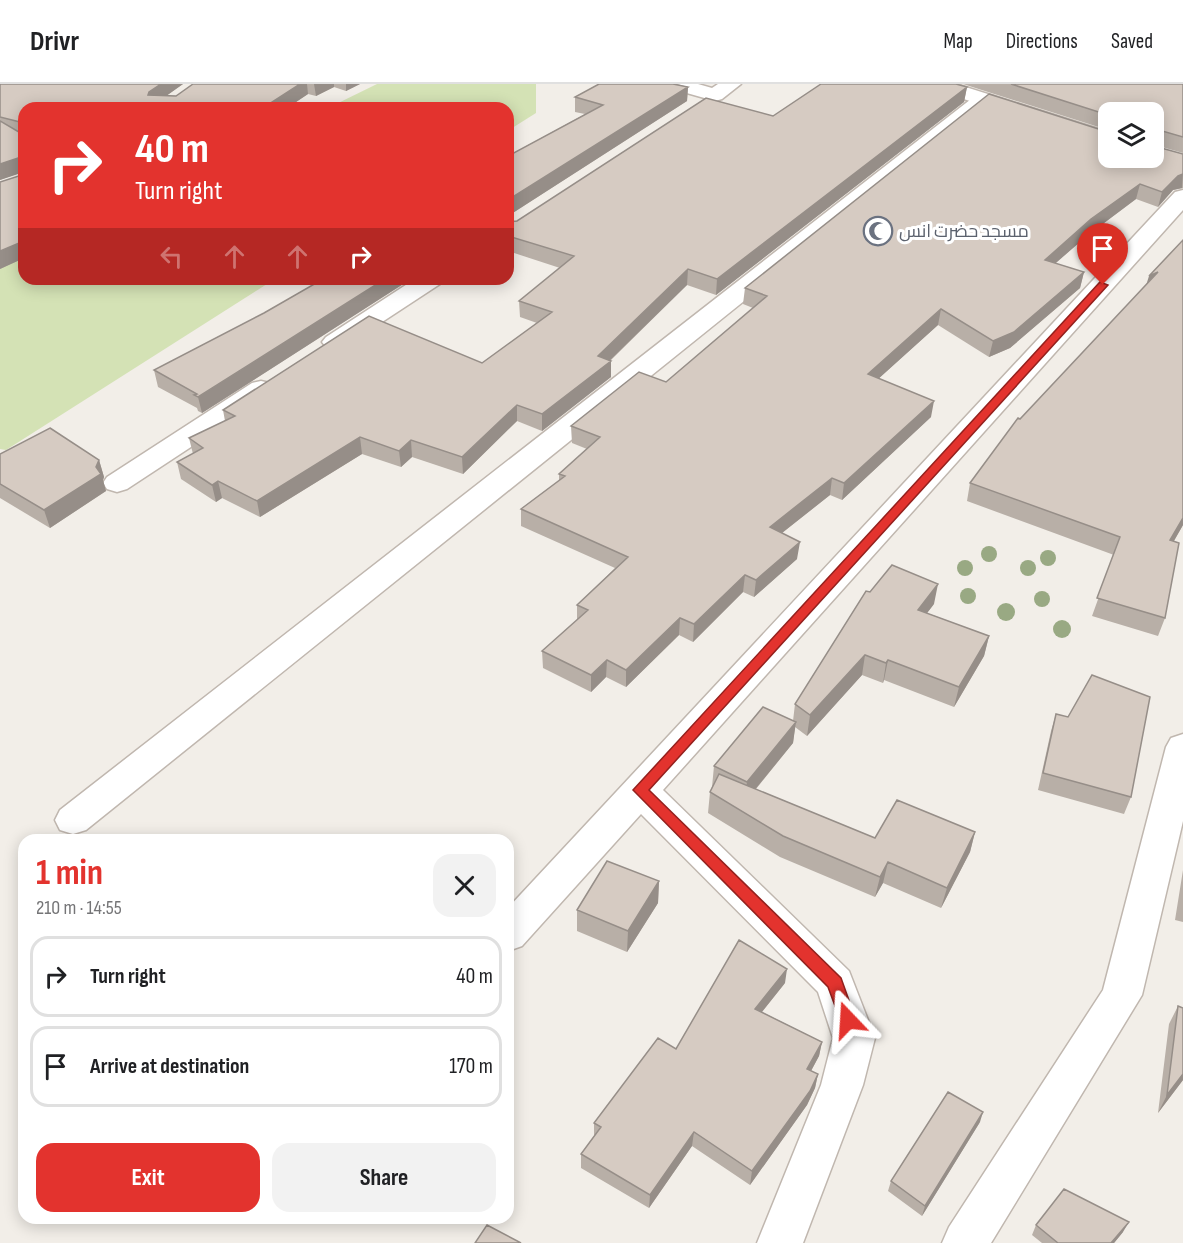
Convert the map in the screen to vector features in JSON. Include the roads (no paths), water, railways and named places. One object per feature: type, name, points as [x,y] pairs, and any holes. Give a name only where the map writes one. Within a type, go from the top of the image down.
[{"type":"street","points":[[676,84],[723,90]]},
{"type":"street","points":[[936,84],[1098,136]]},
{"type":"street","points":[[695,108],[723,90]]},
{"type":"street","points":[[73,820],[982,100]]},
{"type":"street","points":[[514,928],[1183,197]]},
{"type":"street","points":[[313,356],[422,285]]},
{"type":"street","points":[[117,483],[284,375]]},
{"type":"street","points":[[965,1243],[1122,995],[1183,747]]},
{"type":"street","points":[[640,790],[835,983],[855,1038],[842,1085],[780,1243]]},
{"type":"place","name":"مسجد حضرت انس","points":[[878,231]]}]
